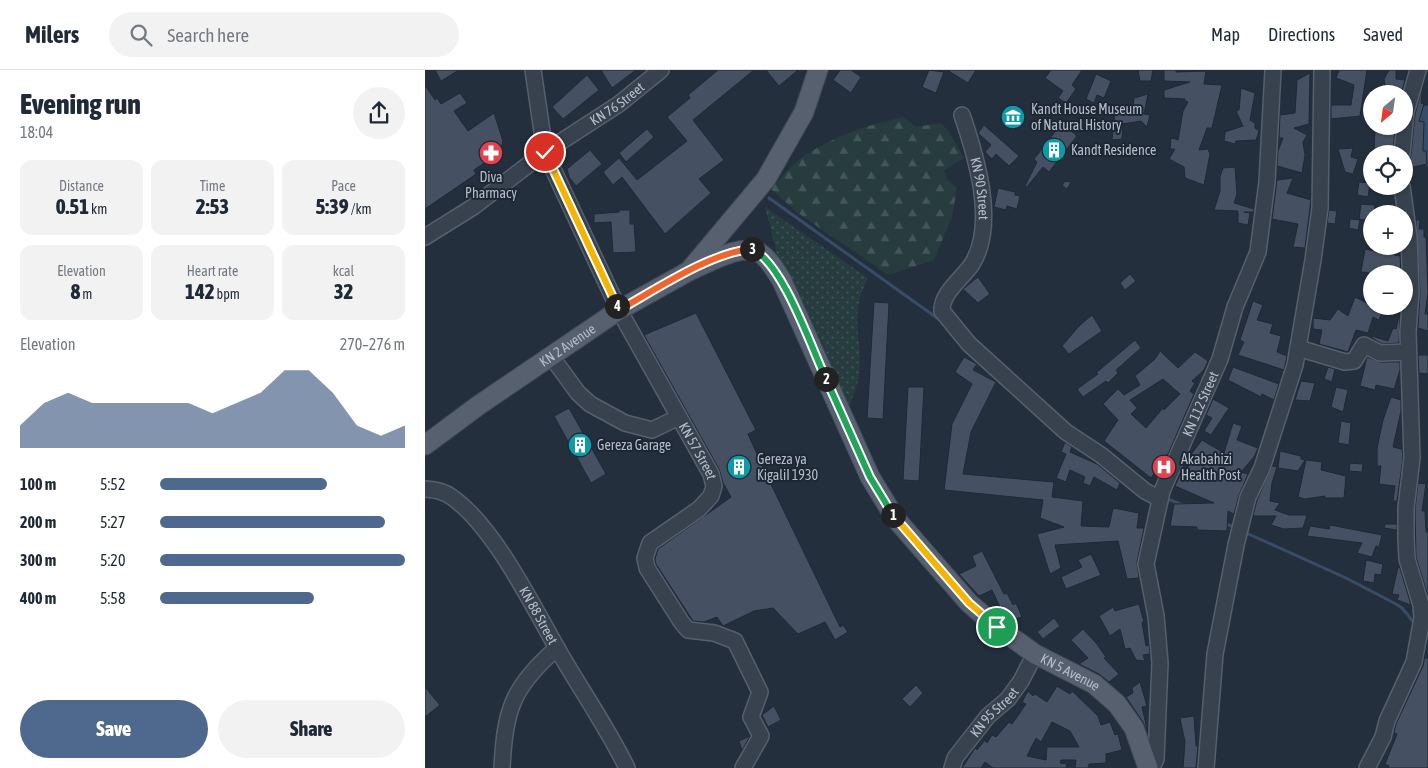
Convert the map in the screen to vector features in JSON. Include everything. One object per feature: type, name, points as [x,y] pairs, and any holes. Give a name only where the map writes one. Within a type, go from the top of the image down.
[{"type":"main road","name":"KN 2 Avenue","points":[[425,445],[619,310],[689,271],[766,179],[805,112],[818,70]]},
{"type":"main road","name":"KN 5 Avenue","points":[[689,271],[740,251],[751,249],[761,253],[772,265],[782,281],[870,477],[895,518],[969,603],[1035,654],[1094,684],[1117,704],[1134,728],[1148,768]]},
{"type":"street","name":"KN 57 Street","points":[[533,70],[545,152],[619,310],[711,474],[715,486],[711,496],[699,508],[650,543],[645,558],[647,568],[688,630],[713,633],[735,641],[760,692],[751,717],[761,736],[743,768]]},
{"type":"street","name":"KN 76 Street","points":[[425,237],[473,207],[545,152],[619,104],[661,70]]},
{"type":"street","name":"KN 112 Street","points":[[1152,768],[1156,759],[1159,663],[1156,616],[1146,564],[1160,498],[1181,444],[1220,359],[1235,307],[1258,252],[1267,182],[1273,70]]},
{"type":"street","points":[[1206,768],[1215,654],[1236,545],[1248,496],[1262,468],[1280,416],[1298,348],[1320,208],[1322,70]]},
{"type":"street","points":[[1403,145],[1406,112],[1418,70]]},
{"type":"street","name":"KN 90 Street","points":[[962,115],[981,182],[982,236],[980,249],[972,264],[944,297],[942,310],[946,319],[969,344],[1067,432],[1101,455],[1145,491],[1160,498]]},
{"type":"street","points":[[1367,768],[1383,737],[1387,721],[1414,662],[1422,618],[1421,605],[1407,559],[1406,538],[1406,508],[1412,458],[1409,352],[1410,256],[1403,195]]},
{"type":"street","points":[[1298,348],[1345,362],[1354,361],[1364,345],[1380,353],[1409,352]]},
{"type":"street","points":[[551,356],[578,393],[591,404],[625,423],[652,430],[679,417]]},
{"type":"street","name":"KN 88 Street","points":[[425,489],[441,491],[454,498],[489,535],[548,629],[557,648],[613,740],[627,768]]},
{"type":"street","points":[[502,768],[505,724],[512,703],[525,679],[557,648]]},
{"type":"street","name":"KN 95 Street","points":[[952,768],[955,758],[988,716],[1008,699],[1035,654]]},
{"type":"green space","points":[[903,117],[916,127],[941,123],[949,132],[964,158],[944,170],[947,179],[957,188],[952,217],[934,260],[888,275],[798,213],[771,189],[795,163],[815,149],[851,132]]},
{"type":"green space","points":[[765,207],[868,278],[862,292],[857,316],[860,362],[858,379],[848,409],[820,338],[779,262]]},
{"type":"building","points":[[435,70],[459,70],[441,81]]},
{"type":"building","points":[[601,70],[636,70],[612,88]]},
{"type":"building","points":[[718,70],[754,70],[693,120],[724,160],[699,179],[711,193],[665,234],[622,177],[613,185],[603,172],[619,158],[637,180],[687,141],[667,117],[690,98],[688,95]]},
{"type":"building","points":[[766,70],[798,70],[779,86]]},
{"type":"building","points":[[840,70],[851,70],[861,77],[851,93],[833,80]]},
{"type":"building","points":[[929,70],[944,72],[936,93],[922,87]]},
{"type":"building","points":[[947,70],[976,70],[968,83]]},
{"type":"building","points":[[1051,70],[1082,70],[1072,85],[1076,89],[1066,103],[1058,98],[1063,91],[1045,78]]},
{"type":"building","points":[[1138,70],[1153,70],[1151,81],[1140,81]]},
{"type":"building","points":[[1164,70],[1176,70],[1176,72],[1206,71],[1204,84],[1222,85],[1212,128],[1207,128],[1199,150],[1208,149],[1210,154],[1204,185],[1185,178],[1184,167],[1169,159],[1175,149],[1170,149],[1171,138],[1178,140],[1183,111],[1188,102],[1185,99],[1164,98],[1164,90],[1190,82],[1164,81]]},
{"type":"building","points":[[1339,70],[1367,70],[1365,85],[1363,85],[1360,116],[1331,119],[1331,105],[1351,105],[1354,85],[1336,78]]},
{"type":"building","points":[[1389,70],[1396,70],[1396,79],[1405,80],[1404,85],[1385,85],[1384,79]]},
{"type":"building","points":[[1310,73],[1309,124],[1294,128],[1307,135],[1303,142],[1305,155],[1302,173],[1277,166],[1278,151],[1283,138],[1279,138],[1280,115],[1295,113],[1297,80]]},
{"type":"building","points":[[1096,74],[1111,81],[1104,98],[1097,95],[1094,103],[1086,99]]},
{"type":"building","points":[[587,75],[599,90],[563,119],[552,107]]},
{"type":"building","points":[[425,85],[435,100],[437,98],[441,104],[460,93],[467,103],[454,111],[468,131],[494,113],[503,141],[500,152],[474,170],[476,174],[425,209]]},
{"type":"building","points":[[1423,85],[1421,103],[1424,104],[1419,121],[1424,122],[1423,151],[1426,151],[1427,164],[1413,167],[1412,145],[1415,114]]},
{"type":"building","points":[[1241,88],[1255,93],[1250,120],[1255,123],[1255,128],[1259,131],[1256,140],[1236,141],[1235,144],[1224,141],[1225,132],[1243,126],[1236,111],[1239,110]]},
{"type":"building","points":[[1148,94],[1144,114],[1150,115],[1147,127],[1141,121],[1123,124],[1122,139],[1112,140],[1115,113],[1133,107],[1134,98]]},
{"type":"building","points":[[984,125],[1019,156],[1009,166],[996,154],[992,159],[985,152],[991,145],[978,133]]},
{"type":"building","name":"Kandt Residence","points":[[1066,127],[1077,136],[1049,172],[1043,167],[1027,187],[1025,186],[1037,162],[1034,159],[1058,128],[1062,132]]},
{"type":"building","points":[[647,129],[654,137],[626,162],[619,153]]},
{"type":"building","points":[[1375,135],[1394,135],[1394,145],[1374,145]]},
{"type":"building","points":[[1353,148],[1351,157],[1358,159],[1353,174],[1345,172],[1338,149]]},
{"type":"building","points":[[590,150],[602,164],[576,186],[569,177],[567,169]]},
{"type":"building","points":[[1235,167],[1237,194],[1234,203],[1254,209],[1254,212],[1244,212],[1250,213],[1248,225],[1238,223],[1238,211],[1214,210],[1220,191],[1220,177],[1223,168]]},
{"type":"building","points":[[1293,178],[1287,193],[1311,200],[1305,248],[1293,247],[1298,224],[1272,219],[1277,180]]},
{"type":"building","points":[[1065,181],[1071,182],[1067,189],[1062,186]]},
{"type":"building","points":[[1359,182],[1363,182],[1363,195],[1368,195],[1368,197],[1357,195]]},
{"type":"building","points":[[998,188],[1015,192],[1015,195],[1020,196],[1017,209],[1007,206],[1006,210],[994,207]]},
{"type":"building","points":[[1361,204],[1375,205],[1363,205],[1363,220],[1359,219]]},
{"type":"building","points":[[619,210],[630,210],[630,224],[634,224],[636,252],[613,253],[611,222],[594,223],[594,214],[619,212]]},
{"type":"building","points":[[1329,210],[1337,211],[1335,224],[1327,223]]},
{"type":"building","points":[[1350,219],[1360,220],[1358,230],[1349,228]]},
{"type":"building","points":[[1416,220],[1420,220],[1419,229],[1424,229],[1424,237],[1426,237],[1428,293],[1425,314],[1428,314],[1428,331],[1418,328],[1420,292]]},
{"type":"building","points":[[1364,255],[1400,256],[1400,265],[1363,265],[1363,272],[1361,272]]},
{"type":"building","points":[[1130,274],[1136,281],[1125,290],[1120,283]]},
{"type":"building","points":[[978,277],[990,294],[978,303],[963,289]]},
{"type":"building","points":[[1355,297],[1363,301],[1363,315],[1381,315],[1379,320],[1373,317],[1368,333],[1356,330],[1348,352],[1319,344],[1322,330],[1313,329],[1313,318],[1330,320],[1338,309],[1348,316]]},
{"type":"building","points":[[1253,301],[1263,305],[1257,320],[1273,324],[1270,333],[1281,336],[1277,352],[1287,356],[1284,370],[1238,355],[1244,342],[1240,340]]},
{"type":"building","points":[[874,302],[889,303],[883,419],[867,418]]},
{"type":"building","name":"Gereza ya KigaliI 1930","points":[[696,313],[756,430],[748,434],[768,478],[840,627],[843,625],[848,632],[835,640],[825,622],[798,634],[773,608],[754,611],[723,626],[717,617],[704,622],[693,621],[656,564],[655,559],[658,549],[731,497],[723,483],[719,469],[644,335]]},
{"type":"building","points":[[1092,315],[1102,331],[1069,354],[1062,346],[1079,326]]},
{"type":"building","points":[[1400,315],[1399,343],[1382,344],[1372,338],[1372,336],[1388,341],[1393,328],[1396,329]]},
{"type":"building","points":[[1135,340],[1141,348],[1116,370],[1118,373],[1108,383],[1106,381],[1083,397],[1077,389],[1098,374],[1096,373]]},
{"type":"building","points":[[1160,351],[1178,368],[1195,352],[1208,361],[1204,370],[1192,381],[1195,383],[1190,391],[1194,394],[1169,452],[1151,478],[1104,441],[1118,420],[1103,404],[1118,389],[1124,395],[1140,385],[1135,376],[1155,359]],"holes":[[[1163,379],[1180,394],[1164,410],[1163,408],[1146,428],[1131,414],[1137,408],[1130,400]]]},
{"type":"building","points":[[1418,355],[1428,355],[1428,374],[1419,373]]},
{"type":"building","points":[[964,357],[977,364],[973,370],[996,382],[971,432],[963,474],[1054,482],[1052,497],[1083,501],[1081,526],[1109,527],[1113,508],[1139,513],[1137,528],[1144,528],[1137,562],[1139,578],[1127,579],[1118,541],[1055,545],[1061,568],[1050,574],[1037,534],[1064,527],[1040,518],[1043,500],[944,490],[952,424],[972,384],[955,372]]},
{"type":"building","points":[[1367,357],[1380,362],[1400,362],[1400,370],[1394,389],[1376,385],[1375,390],[1360,386]]},
{"type":"building","points":[[1233,367],[1279,384],[1274,400],[1262,394],[1261,397],[1228,380]]},
{"type":"building","points":[[1328,367],[1335,369],[1332,382],[1324,379]]},
{"type":"building","points":[[1301,381],[1315,383],[1310,401],[1295,400]]},
{"type":"building","points":[[908,387],[924,387],[919,481],[903,480]]},
{"type":"building","points":[[1336,387],[1348,390],[1343,412],[1331,407]]},
{"type":"building","points":[[1391,397],[1401,400],[1401,411],[1393,447],[1402,449],[1403,458],[1397,501],[1393,501],[1395,486],[1379,484],[1381,466],[1377,466],[1377,448],[1383,420]]},
{"type":"building","points":[[1213,399],[1229,408],[1211,435],[1204,431],[1212,418],[1206,415]]},
{"type":"building","name":"Gereza Garage","points":[[569,408],[606,474],[591,483],[554,416]]},
{"type":"building","points":[[1341,421],[1351,423],[1349,445],[1338,443]]},
{"type":"building","points":[[1233,423],[1242,426],[1237,440],[1258,448],[1254,457],[1241,472],[1248,474],[1239,495],[1234,514],[1228,511],[1227,531],[1197,530],[1197,527],[1170,526],[1174,504],[1214,503],[1175,486],[1180,475],[1183,476],[1192,459],[1189,457],[1202,440],[1224,453]]},
{"type":"building","points":[[1065,442],[1072,447],[1070,452],[1097,464],[1120,483],[1117,490],[1094,477],[1090,486],[1083,483],[1085,477],[1070,470],[1066,482],[1056,478],[1066,454],[1061,452]]},
{"type":"building","points":[[1280,451],[1301,456],[1301,459],[1305,460],[1298,471],[1278,468]]},
{"type":"building","points":[[1306,460],[1322,462],[1321,470],[1346,476],[1344,498],[1324,498],[1325,496],[1305,499],[1298,497]]},
{"type":"building","points":[[1350,463],[1363,464],[1362,472],[1349,471]]},
{"type":"building","points":[[1272,466],[1277,467],[1272,483],[1270,501],[1280,503],[1275,510],[1289,515],[1307,515],[1303,528],[1284,529],[1271,525],[1276,516],[1253,516],[1257,500]]},
{"type":"building","points":[[1418,483],[1426,484],[1422,511],[1425,511],[1426,532],[1428,532],[1428,596],[1416,557],[1415,509]]},
{"type":"building","points":[[1385,524],[1397,524],[1397,530],[1384,528]]},
{"type":"building","points":[[1330,525],[1382,535],[1379,547],[1376,546],[1372,557],[1357,553],[1362,543],[1307,536],[1310,526],[1329,529]]},
{"type":"building","points":[[982,551],[1004,594],[1007,593],[1013,605],[1016,603],[1022,617],[1016,619],[1019,626],[1017,627],[1006,620],[992,590],[979,596],[959,574],[976,566],[972,556]]},
{"type":"building","points":[[1091,554],[1101,575],[1066,589],[1061,577],[1082,567],[1078,560]]},
{"type":"building","points":[[1366,560],[1383,564],[1381,575],[1375,574],[1374,583],[1363,581]]},
{"type":"building","points":[[1398,567],[1400,568],[1411,605],[1397,600],[1399,595],[1392,594]]},
{"type":"building","points":[[1139,604],[1144,622],[1142,622],[1146,646],[1149,645],[1150,654],[1143,655],[1145,661],[1136,660],[1130,648],[1125,649],[1120,629],[1110,636],[1099,616],[1113,607],[1115,611]]},
{"type":"building","points":[[1054,618],[1060,626],[1043,639],[1037,632]]},
{"type":"building","points":[[1083,629],[1096,643],[1106,657],[1104,658],[1119,674],[1109,682],[1099,674],[1079,664],[1088,658],[1071,640]]},
{"type":"building","points":[[1426,651],[1425,658],[1428,658],[1428,768],[1388,768],[1389,766],[1385,764],[1397,734],[1394,733],[1396,724],[1423,666]]},
{"type":"building","points":[[1140,682],[1147,706],[1142,707],[1148,733],[1126,697],[1133,693],[1132,688]]},
{"type":"building","points":[[916,685],[923,693],[910,707],[902,699]]},
{"type":"building","points":[[1057,686],[1070,694],[1072,691],[1098,716],[1101,725],[1110,722],[1115,735],[1118,734],[1122,750],[1106,754],[1106,763],[1089,764],[1088,768],[1075,768],[1076,760],[1061,760],[1060,763],[1067,764],[1066,768],[993,768],[985,762],[981,768],[962,768],[975,748],[977,750],[985,740],[987,743],[992,735],[996,737],[1009,722],[1012,724],[1026,704],[1022,702],[1028,691],[1033,696],[1035,694],[1047,702]],"holes":[[[1052,722],[1070,731],[1079,747],[1047,747],[1046,760],[1027,756],[1036,738],[1041,742]]]},
{"type":"building","points":[[425,687],[440,705],[425,717]]},
{"type":"building","points":[[774,706],[781,720],[768,727],[762,715]]},
{"type":"building","points":[[1194,716],[1196,746],[1198,746],[1196,768],[1183,768],[1185,742],[1180,718]]},
{"type":"building","points":[[750,736],[743,749],[742,750],[739,741]]},
{"type":"waterway","points":[[1428,115],[1426,140],[1428,156]]},
{"type":"waterway","points":[[769,198],[944,323]]},
{"type":"waterway","points":[[1170,500],[1183,505]]},
{"type":"waterway","points":[[1224,523],[1236,528]]},
{"type":"waterway","points":[[1244,532],[1346,578],[1396,604],[1402,608],[1415,624]]},
{"type":"place","name":"Kandt House Museum of Natural History","points":[[1013,117]]},
{"type":"place","name":"Kandt Residence","points":[[1054,150]]},
{"type":"place","name":"Diva Pharmacy","points":[[491,153]]},
{"type":"place","name":"Gereza Garage","points":[[580,445]]},
{"type":"place","name":"Gereza ya KigaliI 1930","points":[[739,467]]},
{"type":"place","name":"Akabahizi Health Post","points":[[1164,467]]},
{"type":"route","points":[[545,152],[619,310],[689,271],[719,258],[751,249],[761,253],[772,265],[782,281],[870,477],[895,518],[969,603],[997,627]]}]
